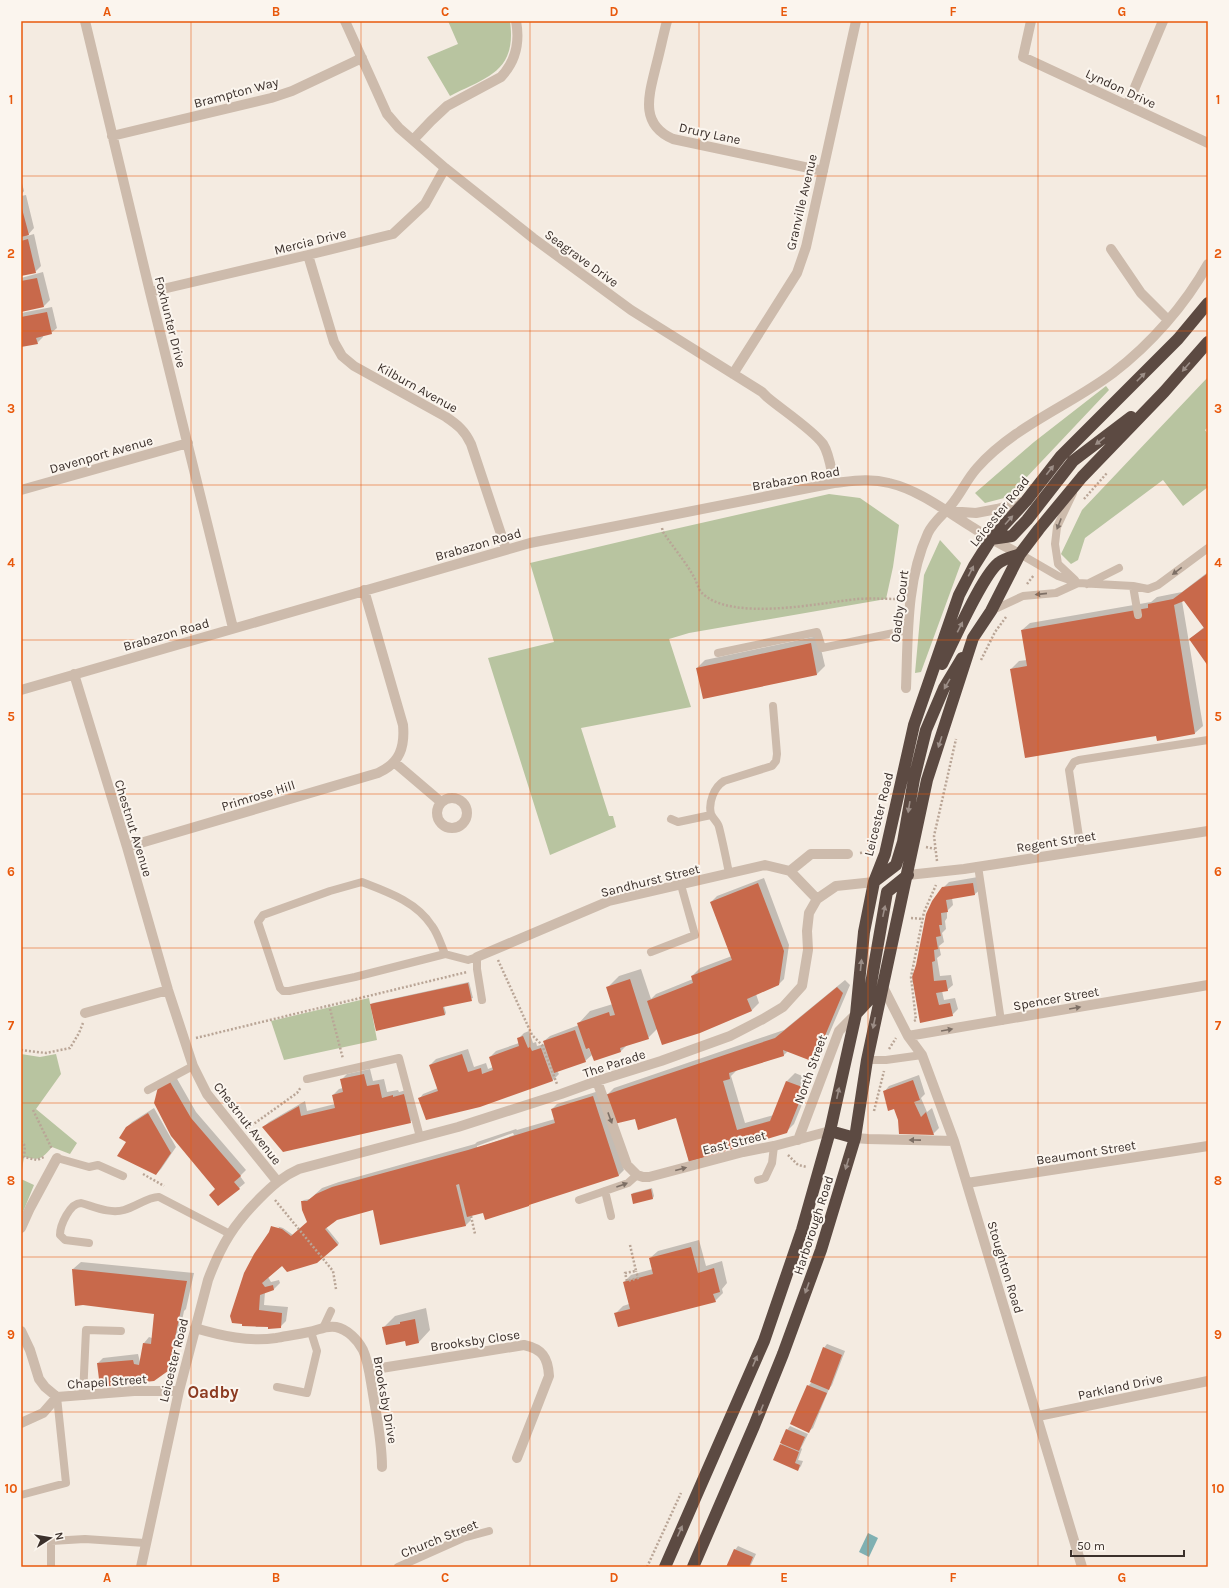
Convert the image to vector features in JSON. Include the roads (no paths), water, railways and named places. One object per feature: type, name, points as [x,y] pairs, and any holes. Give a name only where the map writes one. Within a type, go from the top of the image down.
[{"type":"highway","name":"Leicester Road","points":[[874,882],[885,854],[914,725],[959,595],[974,566],[991,539],[1026,501],[1062,456],[1178,339],[1208,303]]},
{"type":"highway","points":[[874,882],[896,865],[903,842],[914,779],[926,730],[944,688],[973,638],[991,612],[1020,554],[1082,477],[1164,392],[1208,342]]},
{"type":"highway","points":[[991,539],[1012,536],[1027,520],[1073,461],[1164,392]]},
{"type":"highway","points":[[914,725],[960,627],[987,576],[999,562],[1020,554]]},
{"type":"highway","points":[[856,1014],[868,1001],[887,892],[908,875],[927,780],[973,638]]},
{"type":"highway","points":[[874,882],[908,875]]},
{"type":"highway","name":"Harborough Road","points":[[693,1567],[784,1354],[821,1250],[855,1138],[867,1060],[882,985],[908,875]]},
{"type":"highway","name":"Harborough Road","points":[[665,1567],[764,1341],[789,1270],[830,1131],[856,1014],[864,932],[874,882]]},
{"type":"highway","points":[[830,1131],[855,1138]]},
{"type":"street","name":"Foxhunter Drive","points":[[85,21],[233,628]]},
{"type":"street","name":"Seagrave Drive","points":[[345,21],[387,114],[399,128],[445,168],[532,238],[631,310],[762,392],[822,443],[828,456],[834,483]]},
{"type":"street","points":[[413,140],[431,120],[447,106],[501,77],[513,61],[516,50],[518,39],[516,21]]},
{"type":"street","name":"Drury Lane","points":[[667,21],[648,98],[650,114],[655,126],[662,134],[673,139],[823,170]]},
{"type":"street","name":"Granville Avenue","points":[[733,374],[797,273],[806,247],[856,21]]},
{"type":"street","name":"Lyndon Drive","points":[[1032,21],[1023,57],[1128,104],[1208,143]]},
{"type":"street","points":[[1128,104],[1163,21]]},
{"type":"street","name":"Brampton Way","points":[[112,136],[271,98],[362,58]]},
{"type":"street","name":"Mercia Drive","points":[[150,292],[308,256],[393,234],[425,204],[445,168]]},
{"type":"street","points":[[1111,249],[1141,293],[1168,320]]},
{"type":"street","name":"Kilburn Avenue","points":[[308,256],[334,342],[342,356],[354,366],[446,417],[457,424],[466,433],[506,549]]},
{"type":"street","name":"Oadby Court","points":[[906,688],[910,600],[919,556],[929,532],[955,501],[963,486],[978,467],[1004,442],[1112,373],[1141,349],[1168,320],[1200,279],[1208,264]]},
{"type":"street","name":"Davenport Avenue","points":[[21,490],[188,443]]},
{"type":"street","name":"Brabazon Road","points":[[21,690],[506,549],[834,483],[864,480],[889,483],[913,492],[946,510],[991,539],[1020,554]]},
{"type":"street","name":"Brabazon Road","points":[[946,510],[976,513],[1026,501]]},
{"type":"street","name":"Primrose Hill","points":[[127,847],[378,773],[386,769],[394,762],[401,751],[404,740],[403,725],[364,590]]},
{"type":"street","name":"Chestnut Avenue","points":[[74,674],[127,847],[168,990],[193,1066],[207,1094],[277,1181]]},
{"type":"street","points":[[394,762],[441,802]]},
{"type":"street","name":"Regent Street","points":[[908,875],[978,866],[1208,831]]},
{"type":"street","points":[[848,854],[811,854],[790,871],[817,899],[836,886],[874,882]]},
{"type":"street","name":"Sandhurst Street","points":[[477,957],[609,902],[764,865],[790,871]]},
{"type":"street","name":"The Parade","points":[[277,1181],[299,1169],[420,1137],[661,1062],[730,1036],[764,1019],[783,1007],[802,986],[808,950],[807,931],[809,913],[817,899]]},
{"type":"street","name":"Stoughton Road","points":[[882,985],[908,1036],[922,1055],[954,1141],[1038,1416],[1082,1567]]},
{"type":"street","name":"Spencer Street","points":[[908,1036],[1208,985]]},
{"type":"street","points":[[86,1013],[168,990]]},
{"type":"street","name":"North Street","points":[[798,1140],[839,1031],[856,1014]]},
{"type":"street","points":[[597,1081],[627,1165],[640,1176]]},
{"type":"street","name":"East Street","points":[[640,1176],[659,1175],[743,1152],[774,1146],[830,1131]]},
{"type":"street","points":[[855,1138],[954,1141]]},
{"type":"street","name":"Beaumont Street","points":[[967,1183],[1208,1146]]},
{"type":"street","points":[[21,1228],[57,1158]]},
{"type":"street","name":"Leicester Road","points":[[141,1567],[179,1391],[214,1262],[242,1216],[277,1181]]},
{"type":"street","points":[[196,1328],[220,1335],[250,1340],[311,1332],[324,1326]]},
{"type":"street","name":"Brooksby Drive","points":[[324,1326],[337,1327],[348,1332],[363,1350],[382,1444],[382,1467]]},
{"type":"street","points":[[21,1331],[30,1350],[39,1379],[45,1387],[57,1397]]},
{"type":"street","name":"Brooksby Close","points":[[368,1370],[524,1345],[534,1347],[542,1353],[549,1364],[549,1376],[517,1458]]},
{"type":"street","name":"Parkland Drive","points":[[1038,1416],[1208,1381]]},
{"type":"street","name":"Chapel Street","points":[[21,1423],[43,1413],[57,1397],[134,1391],[179,1391]]},
{"type":"lane","points":[[1082,477],[1056,527],[1055,544],[1058,564],[1082,584]]},
{"type":"lane","points":[[1020,554],[1058,576],[1082,584],[1133,586],[1148,589],[1158,585],[1208,548]]},
{"type":"lane","points":[[991,612],[1023,596],[1056,593],[1082,584],[1119,568]]},
{"type":"lane","points":[[1133,586],[1138,615]]},
{"type":"lane","points":[[718,653],[817,632],[822,648],[908,630]]},
{"type":"lane","points":[[729,873],[718,825],[711,815],[710,806],[713,795],[719,784],[724,781],[772,766],[776,761],[777,754],[773,706]]},
{"type":"lane","points":[[1082,850],[1069,770],[1074,762],[1208,740]]},
{"type":"lane","points":[[671,819],[678,822],[711,815]]},
{"type":"lane","points":[[978,866],[1001,1020]]},
{"type":"lane","points":[[445,954],[433,926],[421,912],[408,902],[362,882],[330,891],[263,915],[258,922],[280,988],[283,991],[355,977],[445,954],[468,960],[477,957],[477,969],[482,1000]]},
{"type":"lane","points":[[651,952],[695,935],[681,885]]},
{"type":"lane","points":[[867,1060],[886,1060],[922,1055]]},
{"type":"lane","points":[[307,1079],[400,1058],[420,1137]]},
{"type":"lane","points":[[148,1090],[193,1066]]},
{"type":"lane","points":[[758,1180],[765,1178],[771,1165],[774,1146]]},
{"type":"lane","points":[[57,1158],[89,1167],[98,1165],[123,1176]]},
{"type":"lane","points":[[579,1200],[628,1183],[640,1176]]},
{"type":"lane","points":[[605,1191],[611,1216]]},
{"type":"lane","points":[[90,1243],[65,1240],[60,1235],[60,1229],[72,1206],[76,1203],[113,1212],[124,1210],[147,1201],[154,1196],[159,1197],[230,1234]]},
{"type":"lane","points":[[324,1326],[331,1311]]},
{"type":"lane","points":[[83,1396],[86,1330],[121,1331]]},
{"type":"lane","points":[[276,1387],[307,1393],[317,1352],[311,1332]]},
{"type":"lane","points":[[21,1495],[66,1484],[57,1397]]},
{"type":"lane","name":"Church Street","points":[[398,1567],[463,1538],[489,1531]]},
{"type":"lane","points":[[51,1567],[51,1541],[85,1539],[145,1543]]},
{"type":"water","points":[[868,1533],[878,1538],[869,1557],[859,1552]]},
{"type":"district","name":"Oadby","points":[[213,1392]]}]
